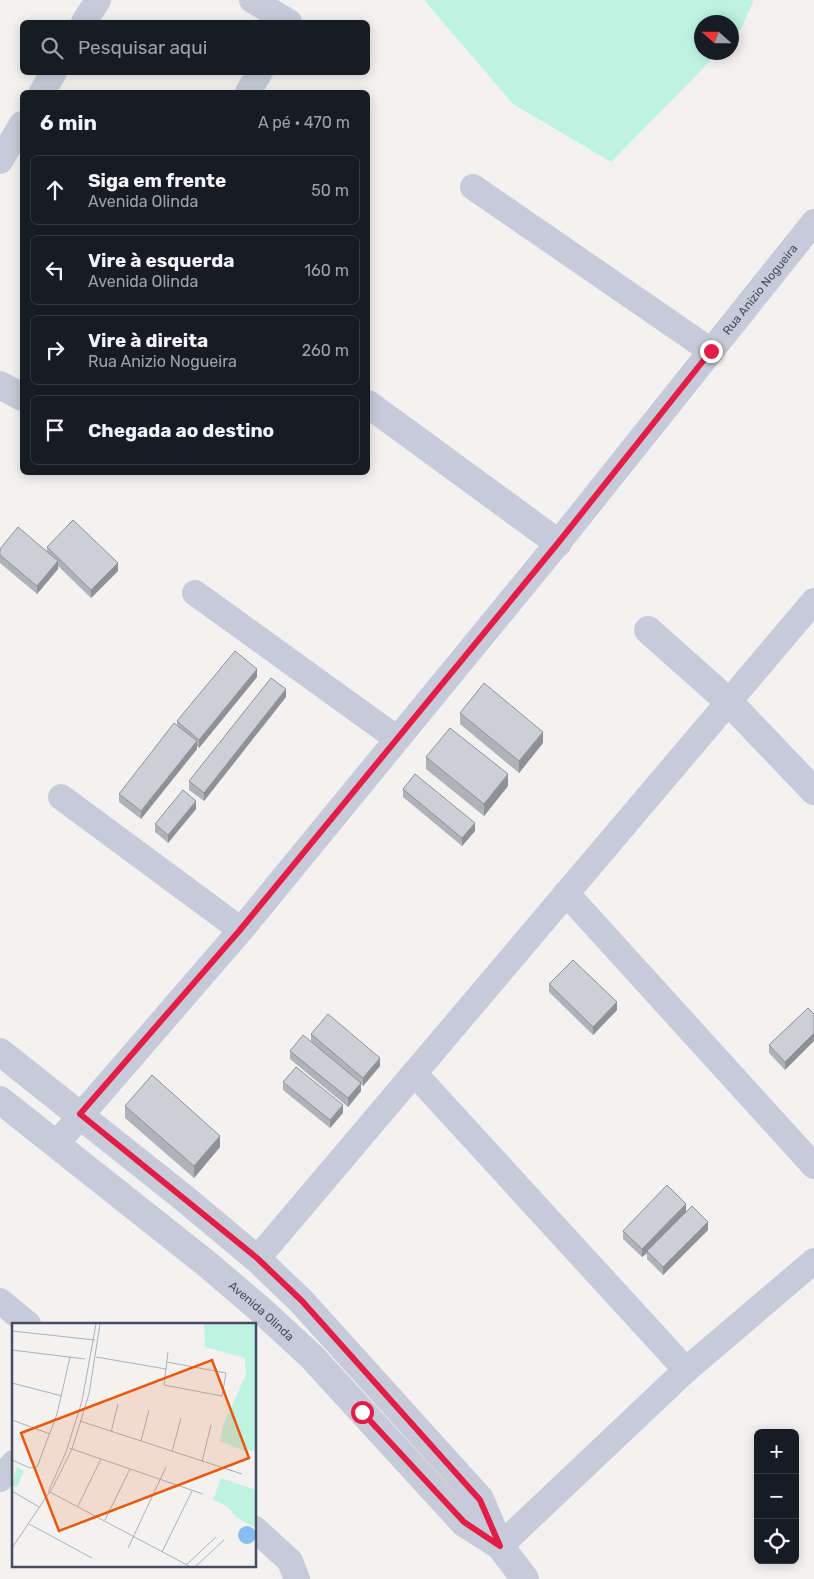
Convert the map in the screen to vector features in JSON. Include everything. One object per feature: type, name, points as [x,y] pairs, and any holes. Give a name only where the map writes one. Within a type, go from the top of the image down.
[{"type":"street","points":[[85,20],[98,0]]},
{"type":"street","points":[[252,0],[286,20]]},
{"type":"street","points":[[43,90],[52,75]]},
{"type":"street","points":[[249,90],[258,75]]},
{"type":"street","points":[[0,161],[20,127]]},
{"type":"street","points":[[473,187],[711,351]]},
{"type":"street","name":"Rua Anizio Nogueira","points":[[57,1143],[240,930],[558,543],[814,222]]},
{"type":"street","points":[[0,385],[20,396]]},
{"type":"street","points":[[370,405],[558,543]]},
{"type":"street","points":[[195,593],[396,738]]},
{"type":"street","points":[[232,1285],[257,1258],[814,601]]},
{"type":"street","points":[[648,630],[729,702],[814,791]]},
{"type":"street","points":[[60,797],[240,930]]},
{"type":"street","points":[[566,894],[814,1166]]},
{"type":"street","name":"Avenida Olinda","points":[[0,1052],[80,1114],[257,1258],[302,1301],[480,1500],[500,1546],[525,1579]]},
{"type":"street","points":[[414,1073],[686,1370]]},
{"type":"street","name":"Avenida Olinda","points":[[0,1100],[57,1143],[232,1285],[312,1357],[464,1522],[500,1546]]},
{"type":"street","points":[[500,1546],[686,1370],[814,1261]]},
{"type":"street","points":[[0,1301],[27,1323]]},
{"type":"street","points":[[0,1479],[12,1465]]},
{"type":"street","points":[[256,1531],[290,1561],[297,1579]]},
{"type":"green space","points":[[424,0],[754,0],[739,31],[739,15],[694,15],[694,60],[711,60],[611,162],[513,104]]},
{"type":"building","points":[[73,520],[118,563],[91,590],[47,547]]},
{"type":"building","points":[[18,527],[58,561],[37,586],[0,555],[0,549]]},
{"type":"building","points":[[235,651],[257,669],[199,740],[177,721]]},
{"type":"building","points":[[271,678],[286,689],[204,793],[189,781]]},
{"type":"building","points":[[484,683],[543,732],[519,761],[460,713]]},
{"type":"building","points":[[174,723],[197,741],[141,811],[119,794]]},
{"type":"building","points":[[450,728],[508,774],[484,804],[426,757]]},
{"type":"building","points":[[415,774],[475,823],[462,838],[403,789]]},
{"type":"building","points":[[183,790],[196,801],[168,835],[155,824]]},
{"type":"building","points":[[573,960],[617,1002],[593,1027],[549,984]]},
{"type":"building","points":[[808,1008],[814,1014],[814,1033],[785,1062],[769,1045]]},
{"type":"building","points":[[328,1014],[380,1058],[363,1078],[311,1034]]},
{"type":"building","points":[[303,1035],[361,1083],[348,1098],[290,1051]]},
{"type":"building","points":[[296,1067],[343,1105],[330,1120],[283,1082]]},
{"type":"building","points":[[152,1075],[220,1136],[194,1166],[125,1106]]},
{"type":"building","points":[[667,1185],[686,1204],[642,1249],[623,1231]]},
{"type":"building","points":[[692,1206],[708,1222],[663,1267],[647,1251]]},
{"type":"route","points":[[362,1412],[464,1522],[500,1546],[480,1500],[302,1301],[257,1258],[80,1114],[240,930],[558,543],[711,351]]}]
